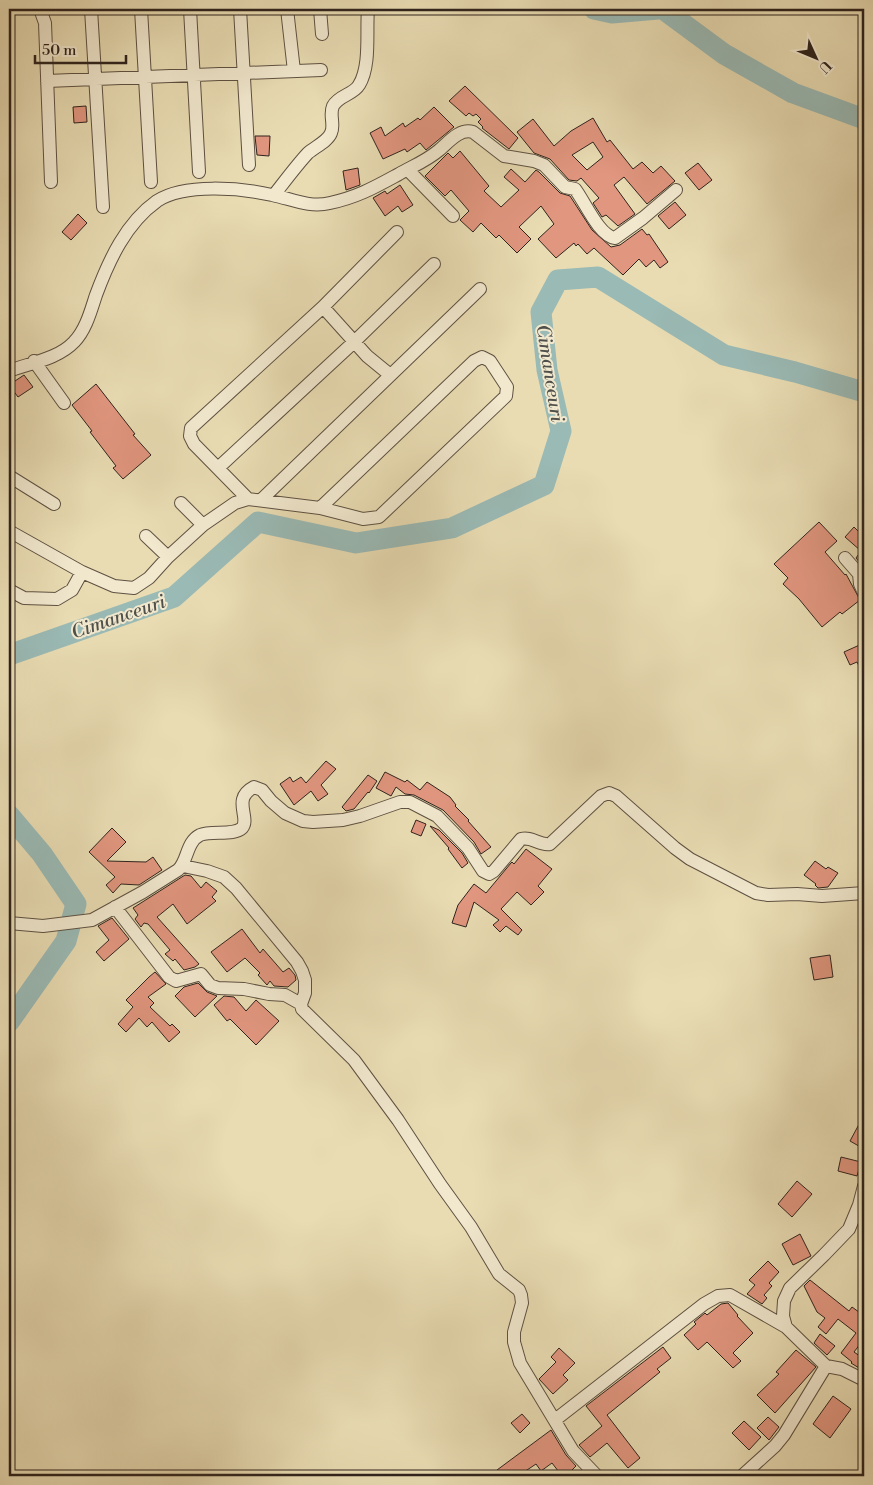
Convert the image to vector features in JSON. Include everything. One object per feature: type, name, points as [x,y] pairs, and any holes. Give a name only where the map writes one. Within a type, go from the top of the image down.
[{"type":"street","points":[[40,9],[45,23],[51,182]]},
{"type":"street","points":[[91,9],[103,207]]},
{"type":"street","points":[[141,9],[152,182]]},
{"type":"street","points":[[190,9],[199,172]]},
{"type":"street","points":[[240,9],[249,165]]},
{"type":"street","points":[[287,9],[294,71]]},
{"type":"street","points":[[320,9],[322,34]]},
{"type":"street","points":[[274,195],[307,154],[331,134],[333,127],[331,112],[337,101],[352,93],[359,86],[366,64],[368,9]]},
{"type":"street","points":[[47,80],[321,70]]},
{"type":"street","points":[[9,371],[34,361],[54,356],[74,342],[89,316],[102,280],[119,243],[136,219],[166,196],[188,191],[233,188],[274,195],[297,203],[325,205],[359,195],[408,170],[427,159],[458,134],[468,131],[473,132],[504,156],[534,161],[544,165],[565,187],[576,189],[596,222],[608,236],[613,238],[643,218],[676,190]]},
{"type":"street","points":[[408,170],[453,216]]},
{"type":"street","points":[[254,500],[190,440],[191,428],[322,307],[398,232]]},
{"type":"street","points":[[218,468],[354,342],[434,264]]},
{"type":"street","points":[[254,500],[480,288]]},
{"type":"street","points":[[322,307],[367,356],[389,374]]},
{"type":"street","points":[[9,531],[82,572],[114,586],[134,588],[149,578],[203,524],[235,503],[254,500],[320,508],[364,518],[382,516],[506,396],[507,386],[490,362],[482,357],[474,361],[320,508]]},
{"type":"street","points":[[34,361],[64,403]]},
{"type":"street","points":[[9,476],[54,504]]},
{"type":"street","points":[[181,503],[203,524]]},
{"type":"street","points":[[146,536],[168,557]]},
{"type":"street","points":[[845,558],[859,574],[860,584],[864,593]]},
{"type":"street","points":[[9,590],[24,598],[57,599],[72,590],[82,572]]},
{"type":"street","points":[[9,923],[43,926],[85,921],[101,916],[183,866],[189,848],[197,837],[236,831],[242,828],[244,826],[242,802],[247,792],[254,787],[262,790],[285,813],[303,821],[313,822],[343,820],[400,802],[410,802],[437,816],[468,848],[489,874],[494,871],[521,839],[527,838],[543,845],[550,844],[601,796],[609,793],[616,796],[690,859],[756,893],[822,896],[864,893]]},
{"type":"street","points":[[183,866],[224,877],[236,888],[297,962],[304,980],[305,993],[301,1004],[302,1009],[354,1060],[398,1120],[471,1227],[499,1274],[522,1295],[514,1332],[520,1363],[573,1451],[597,1476]]},
{"type":"street","points":[[115,907],[146,949],[173,980],[176,981],[200,974],[210,985],[218,988],[244,989],[285,995],[301,1004]]},
{"type":"street","points":[[786,1327],[784,1301],[790,1288],[849,1229],[859,1205],[864,1186]]},
{"type":"street","points":[[555,1420],[704,1304],[718,1296],[730,1295],[786,1327],[826,1366],[842,1369],[864,1380]]},
{"type":"street","points":[[742,1476],[775,1446],[784,1435],[826,1366]]},
{"type":"building","points":[[465,86],[518,138],[509,149],[482,128],[478,122],[481,119],[476,114],[473,116],[469,113],[466,116],[449,101]]},
{"type":"building","points":[[86,106],[87,122],[74,123],[73,107]]},
{"type":"building","points":[[434,107],[454,127],[426,150],[420,143],[407,152],[405,149],[383,159],[370,133],[381,127],[385,136],[403,123],[405,127],[418,118],[420,120]]},
{"type":"building","points":[[593,118],[607,142],[610,140],[633,169],[642,162],[653,173],[661,166],[675,181],[647,204],[624,177],[614,185],[635,214],[618,226],[606,215],[602,217],[593,203],[599,198],[581,178],[577,181],[569,180],[550,159],[534,153],[517,132],[533,119],[554,146],[571,131]],"holes":[[[593,142],[603,157],[587,170],[572,155]]]},
{"type":"building","points":[[255,136],[270,136],[269,156],[257,155]]},
{"type":"building","points":[[460,151],[489,186],[484,191],[501,207],[519,190],[504,177],[511,169],[525,182],[536,170],[560,193],[570,196],[592,230],[611,247],[620,245],[642,229],[647,235],[649,234],[668,262],[660,268],[654,260],[646,267],[639,259],[623,275],[594,248],[587,254],[578,244],[576,246],[574,243],[556,258],[538,239],[554,224],[541,206],[519,227],[531,239],[517,253],[499,235],[496,238],[481,223],[473,232],[460,220],[469,211],[451,190],[445,196],[425,176],[448,153],[453,158]]},
{"type":"building","points":[[698,163],[712,180],[699,190],[685,173]]},
{"type":"building","points":[[358,168],[360,185],[346,190],[343,171]]},
{"type":"building","points":[[400,185],[413,205],[402,212],[398,206],[385,216],[373,198],[385,191],[387,194]]},
{"type":"building","points":[[675,202],[686,215],[669,229],[658,216]]},
{"type":"building","points":[[78,214],[87,223],[71,240],[62,232]]},
{"type":"building","points":[[24,375],[33,387],[18,397],[9,385]]},
{"type":"building","points":[[96,384],[135,434],[133,435],[151,455],[123,479],[113,468],[116,466],[72,405]]},
{"type":"building","points":[[819,522],[837,541],[825,552],[846,574],[860,600],[842,614],[840,612],[822,627],[799,599],[783,584],[788,578],[774,564]]},
{"type":"building","points":[[864,523],[864,568],[856,558],[861,551],[845,537],[854,527],[858,531]]},
{"type":"building","points":[[864,643],[864,676],[857,662],[850,665],[844,652]]},
{"type":"building","points":[[326,761],[336,769],[321,785],[328,794],[318,801],[311,791],[294,805],[280,784],[290,777],[293,782],[301,777],[306,783]]},
{"type":"building","points":[[385,772],[405,782],[407,780],[420,790],[427,782],[450,797],[455,806],[491,847],[481,854],[474,842],[443,810],[414,795],[405,794],[396,787],[391,796],[376,788]]},
{"type":"building","points":[[368,775],[377,781],[354,809],[346,811],[342,807]]},
{"type":"building","points":[[416,820],[426,824],[421,836],[411,832]]},
{"type":"building","points":[[430,826],[439,830],[462,853],[468,863],[462,868],[449,848]]},
{"type":"building","points":[[112,828],[126,842],[107,861],[146,862],[153,857],[162,870],[139,885],[121,884],[113,893],[106,885],[115,877],[89,852]]},
{"type":"building","points":[[526,849],[552,869],[538,886],[544,892],[531,905],[517,892],[501,909],[522,930],[518,935],[506,926],[500,932],[493,925],[499,920],[474,902],[466,927],[452,923],[458,905],[474,884],[486,893],[511,863],[514,864]]},
{"type":"building","points":[[815,861],[826,869],[828,867],[838,873],[828,887],[818,888],[816,884],[804,875]]},
{"type":"building","points":[[185,875],[191,876],[201,888],[206,882],[217,891],[212,897],[216,901],[187,924],[173,904],[157,917],[199,964],[184,970],[175,959],[173,961],[165,954],[170,950],[148,924],[144,923],[141,927],[135,919],[138,915],[133,908]]},
{"type":"building","points":[[112,918],[129,939],[104,961],[96,952],[109,940],[98,926]]},
{"type":"building","points":[[242,929],[260,953],[263,949],[283,972],[289,968],[295,975],[296,980],[288,987],[274,986],[270,981],[267,985],[258,975],[260,973],[245,958],[227,972],[211,952]]},
{"type":"building","points":[[830,955],[833,977],[814,980],[810,958]]},
{"type":"building","points":[[155,972],[166,984],[148,997],[154,1003],[150,1007],[170,1026],[172,1024],[180,1032],[169,1042],[152,1022],[147,1027],[139,1018],[126,1032],[118,1024],[133,1007],[126,1000]]},
{"type":"building","points":[[198,983],[207,992],[217,996],[195,1017],[175,996],[184,987]]},
{"type":"building","points":[[224,996],[234,997],[246,1011],[256,1000],[279,1021],[256,1045],[230,1019],[227,1021],[214,1005]]},
{"type":"building","points":[[864,1115],[864,1149],[850,1141]]},
{"type":"building","points":[[841,1157],[861,1162],[857,1176],[838,1171]]},
{"type":"building","points":[[797,1181],[812,1194],[792,1217],[778,1204]]},
{"type":"building","points":[[800,1234],[811,1256],[793,1265],[782,1244]]},
{"type":"building","points":[[768,1261],[779,1272],[769,1283],[772,1286],[764,1295],[767,1298],[762,1304],[747,1294],[755,1285],[749,1280]]},
{"type":"building","points":[[810,1280],[849,1311],[852,1307],[863,1315],[859,1319],[864,1323],[864,1339],[854,1352],[864,1359],[864,1371],[851,1363],[841,1353],[856,1333],[838,1319],[826,1334],[818,1327],[825,1318],[817,1312],[804,1286]]},
{"type":"building","points":[[728,1303],[753,1333],[733,1353],[741,1361],[733,1368],[707,1342],[698,1350],[684,1335],[696,1324],[694,1322],[705,1313],[707,1315],[721,1304]]},
{"type":"building","points":[[820,1334],[835,1346],[827,1355],[814,1343]]},
{"type":"building","points":[[663,1347],[671,1358],[657,1369],[660,1372],[607,1415],[640,1458],[628,1468],[607,1443],[590,1457],[579,1445],[602,1426],[586,1406]]},
{"type":"building","points":[[559,1348],[575,1363],[563,1375],[568,1380],[553,1394],[539,1379],[556,1362],[551,1357]]},
{"type":"building","points":[[796,1350],[816,1367],[775,1413],[757,1395],[779,1374],[776,1372]]},
{"type":"building","points":[[833,1396],[851,1409],[830,1438],[813,1424]]},
{"type":"building","points":[[522,1414],[530,1423],[520,1433],[511,1423]]},
{"type":"building","points":[[768,1417],[779,1427],[769,1440],[757,1428]]},
{"type":"building","points":[[744,1421],[761,1437],[749,1450],[732,1433]]},
{"type":"building","points":[[551,1430],[566,1455],[576,1466],[572,1470],[578,1476],[562,1476],[552,1463],[541,1471],[536,1464],[518,1476],[501,1476],[497,1470]]},
{"type":"waterway","name":"Cimanceuri","points":[[594,9],[612,13],[658,9]]},
{"type":"waterway","name":"Cimanceuri","points":[[663,9],[724,54],[793,93],[864,119]]},
{"type":"waterway","name":"Cimanceuri","points":[[9,655],[174,597],[258,522],[356,543],[452,528],[544,485],[561,431],[547,370],[541,312],[558,280],[598,277],[724,355],[795,372],[864,392]]},
{"type":"waterway","name":"Cimanceuri","points":[[9,815],[42,854],[76,904],[66,941],[9,1022]]}]
